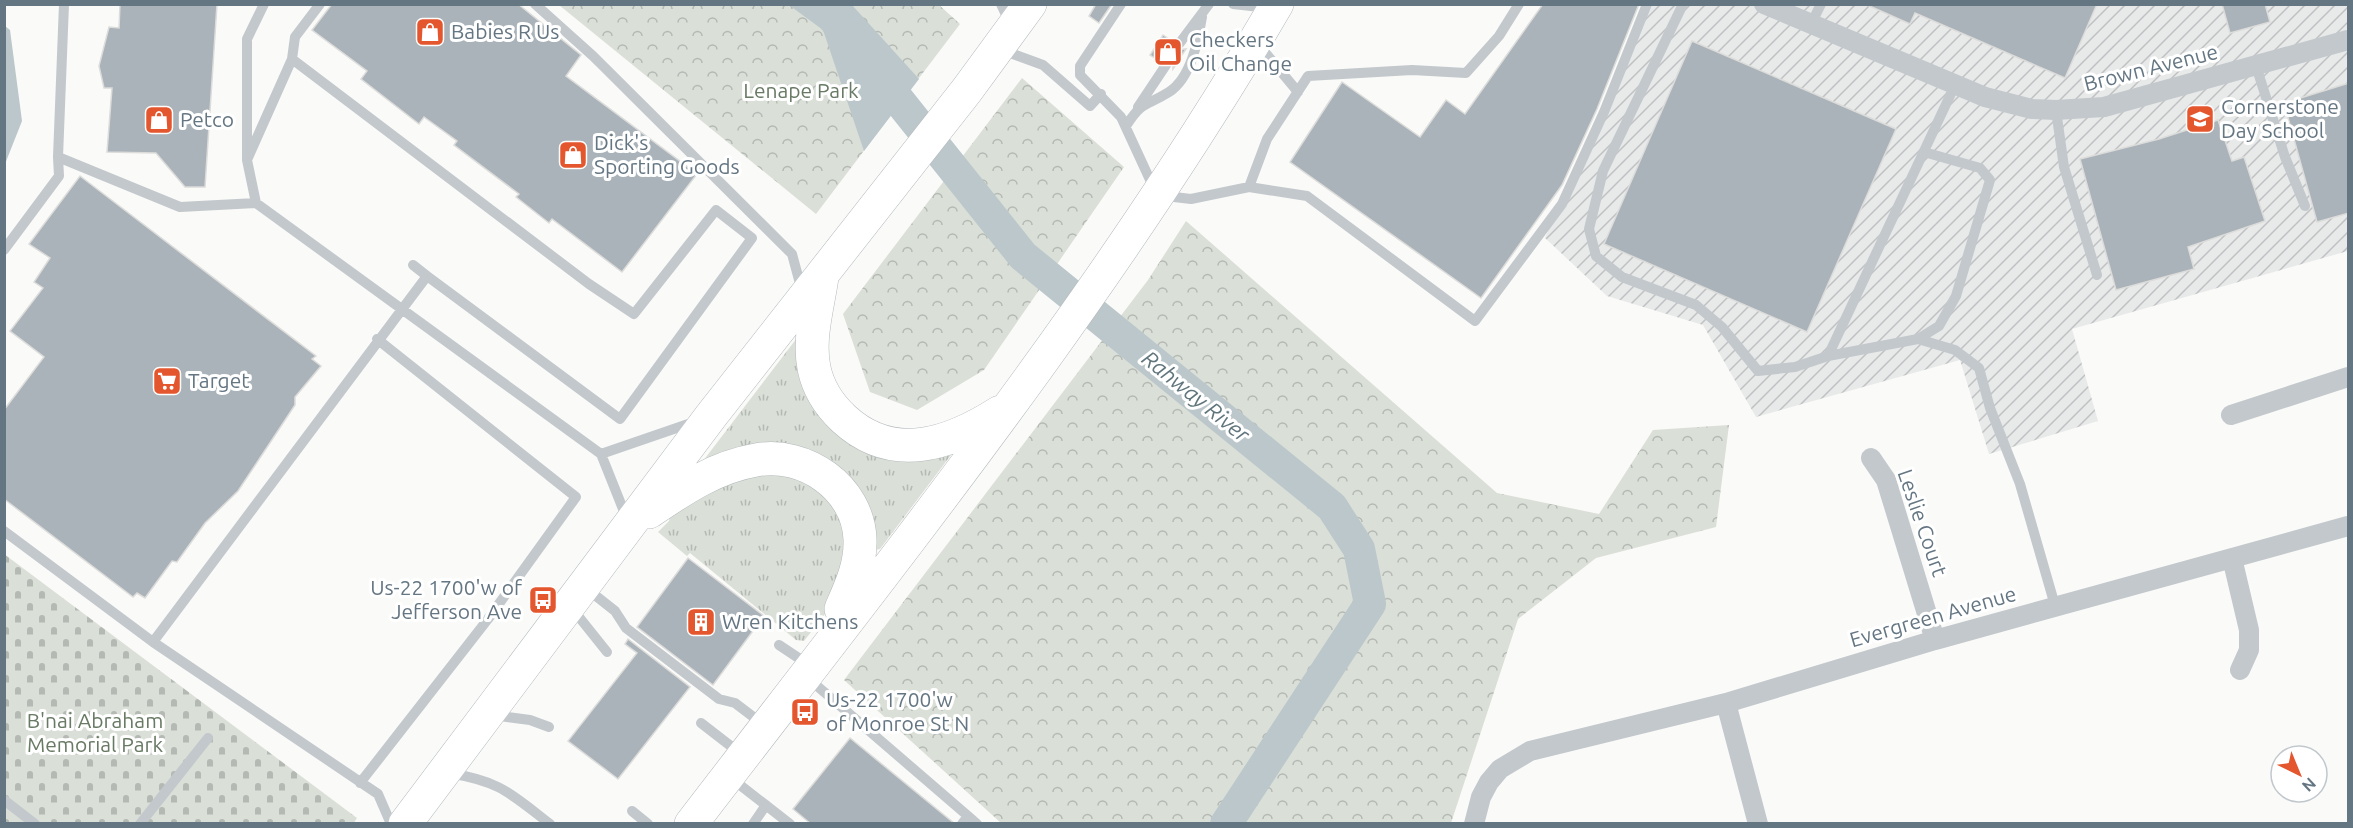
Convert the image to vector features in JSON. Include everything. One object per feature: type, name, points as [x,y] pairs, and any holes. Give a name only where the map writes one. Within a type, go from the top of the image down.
[{"type":"highway","points":[[691,824],[1059,339],[1157,195],[1256,42],[1276,7]]},
{"type":"highway","points":[[405,824],[711,416],[940,124],[1010,22]]},
{"type":"highway","points":[[823,272],[812,342],[813,366],[826,399],[857,429],[888,444],[922,445],[965,431],[1011,405]]},
{"type":"highway","points":[[630,525],[703,477],[744,462],[772,458],[802,463],[815,470],[844,495],[855,514],[860,537],[859,560],[853,585],[813,663]]},
{"type":"street","name":"Brown Avenue","points":[[1764,4],[1955,85],[2008,104],[2056,111],[2104,107],[2349,40]]},
{"type":"street","points":[[2231,415],[2349,377]]},
{"type":"street","name":"Leslie Court","points":[[1870,458],[1886,480],[1890,491],[1935,640]]},
{"type":"street","name":"Evergreen Avenue","points":[[1474,824],[1480,797],[1489,782],[1507,763],[1530,751],[1726,703],[1935,640],[2056,609],[2349,526]]},
{"type":"street","points":[[2232,558],[2249,630],[2249,650],[2240,670]]},
{"type":"street","points":[[1726,703],[1758,824]]},
{"type":"lane","points":[[4,250],[59,176],[64,4]]},
{"type":"lane","points":[[256,203],[247,160],[247,39],[264,4]]},
{"type":"lane","points":[[247,160],[292,59],[295,37],[320,4]]},
{"type":"lane","points":[[535,4],[593,56],[792,254],[804,297]]},
{"type":"lane","points":[[1121,4],[1079,70],[1086,84],[1101,94],[1126,126],[1157,195],[1191,199],[1249,187],[1307,196],[1475,321],[1562,204],[1604,112],[1647,4]]},
{"type":"lane","points":[[1138,107],[1168,93],[1176,85],[1197,50],[1202,17],[1209,4]]},
{"type":"lane","points":[[1233,4],[1276,7]]},
{"type":"lane","points":[[1249,187],[1267,139],[1308,76],[1412,70],[1466,73],[1499,36],[1519,4]]},
{"type":"lane","points":[[1683,4],[1603,171],[1589,230],[1596,256],[1622,277],[1696,305],[1722,327],[1758,371],[1795,367],[1828,356],[1918,339],[1939,326],[1956,296],[1990,180],[1980,168],[1924,152]]},
{"type":"lane","points":[[1812,24],[1821,4]]},
{"type":"lane","points":[[1179,44],[1189,28],[1202,17]]},
{"type":"lane","points":[[1010,22],[1043,65],[1090,106],[1101,94]]},
{"type":"lane","points":[[1256,42],[1298,92]]},
{"type":"lane","points":[[292,59],[589,284],[634,314],[716,210],[752,238],[620,419],[413,265]]},
{"type":"lane","points":[[1126,126],[1166,65]]},
{"type":"lane","points":[[2256,66],[2285,157],[2305,206]]},
{"type":"lane","points":[[1828,356],[1955,85]]},
{"type":"lane","points":[[2056,111],[2064,167],[2097,275]]},
{"type":"lane","points":[[58,157],[180,207],[256,203],[601,454],[630,525]]},
{"type":"lane","points":[[153,642],[377,339],[427,276]]},
{"type":"lane","points":[[360,783],[488,619],[576,497],[377,339]]},
{"type":"lane","points":[[1918,339],[1955,351],[1979,369],[1990,408],[2020,484],[2056,609]]},
{"type":"lane","points":[[601,454],[711,416]]},
{"type":"lane","points":[[4,531],[153,642],[378,795],[391,824]]},
{"type":"lane","points":[[576,595],[608,652]]},
{"type":"lane","points":[[576,595],[615,611],[626,628],[719,699],[735,703],[765,726]]},
{"type":"lane","points":[[779,645],[813,663],[965,820],[977,824]]},
{"type":"lane","points":[[486,714],[530,720],[549,727]]},
{"type":"lane","points":[[701,723],[766,805],[790,824]]},
{"type":"lane","points":[[140,824],[208,738]]},
{"type":"lane","points":[[443,772],[479,777],[497,784],[550,824]]},
{"type":"lane","points":[[4,800],[35,824]]},
{"type":"lane","points":[[753,824],[766,805]]},
{"type":"lane","points":[[632,811],[648,824]]},
{"type":"shaded area","points":[[789,5],[852,5],[919,79],[864,151],[823,30]]},
{"type":"shaded area","points":[[1649,5],[2348,5],[2348,251],[2072,329],[2098,421],[1989,454],[1960,360],[1756,417],[1703,325],[1607,296],[1545,238]]},
{"type":"shaded area","points":[[5,26],[10,30],[22,121],[5,164]]},
{"type":"green space","name":"Lenape Park","points":[[938,4],[960,24],[816,214],[559,5]]},
{"type":"green space","points":[[1022,78],[1124,167],[984,370],[917,410],[870,392],[843,314]]},
{"type":"green space","points":[[1186,221],[1497,493],[1599,514],[1653,430],[1729,425],[1716,527],[1596,558],[1518,619],[1451,823],[1001,823],[844,680],[1148,280]]},
{"type":"green space","points":[[797,338],[816,402],[951,455],[880,549],[869,551],[851,487],[703,461]]},
{"type":"green space","points":[[743,471],[805,476],[846,519],[840,595],[804,641],[796,640],[690,553],[687,556],[658,532],[669,521],[670,516]]},
{"type":"green space","name":"B'nai Abraham Memorial Park","points":[[4,554],[357,818],[353,824],[5,823]]},
{"type":"building","name":"Petco","points":[[120,4],[217,4],[205,187],[185,187],[156,153],[107,152],[112,88],[104,88],[99,66],[109,27],[119,28]]},
{"type":"building","points":[[332,4],[518,4],[581,55],[566,76],[697,174],[622,272],[552,219],[549,223],[516,197],[519,194],[454,145],[457,141],[424,117],[419,124],[361,79],[367,71],[312,30]]},
{"type":"building","points":[[1096,4],[1112,4],[1099,23],[1089,16]]},
{"type":"building","points":[[1543,4],[1639,4],[1597,109],[1562,185],[1481,298],[1290,162],[1342,82],[1420,137],[1446,100],[1465,114]]},
{"type":"building","points":[[1865,4],[2097,4],[2065,78],[1915,13],[1910,24]]},
{"type":"building","points":[[2222,4],[2265,4],[2270,22],[2230,33]]},
{"type":"building","name":"Checkers Oil Change","points":[[1163,35],[1172,41],[1175,50],[1186,49],[1173,69],[1173,62],[1170,58],[1159,61],[1150,55]]},
{"type":"building","points":[[1692,41],[1896,129],[1807,332],[1604,244]]},
{"type":"building","points":[[2349,83],[2349,213],[2317,222],[2284,103]]},
{"type":"building","points":[[2218,120],[2232,161],[2244,157],[2265,221],[2188,247],[2194,269],[2116,290],[2080,159],[2159,139]]},
{"type":"building","name":"Target","points":[[80,176],[316,356],[312,359],[321,366],[295,397],[295,405],[238,491],[205,523],[177,562],[172,561],[145,598],[137,593],[133,597],[4,499],[4,410],[44,357],[10,331],[43,288],[34,282],[50,258],[29,244]]},
{"type":"building","name":"Wren Kitchens","points":[[688,558],[764,616],[713,685],[637,627]]},
{"type":"building","points":[[628,639],[690,687],[618,779],[568,741],[637,653],[625,644]]},
{"type":"building","points":[[850,738],[955,824],[811,824],[793,809]]},
{"type":"waterway","name":"Rahway River","points":[[822,4],[1023,256],[1332,507],[1359,549],[1370,604],[1226,824]]},
{"type":"place","name":"Babies R Us","points":[[430,32]]},
{"type":"place","name":"Checkers Oil Change","points":[[1168,52]]},
{"type":"place","name":"Cornerstone Day School","points":[[2200,119]]},
{"type":"place","name":"Petco","points":[[159,120]]},
{"type":"place","name":"Dick's Sporting Goods","points":[[573,155]]},
{"type":"place","name":"Target","points":[[167,381]]},
{"type":"place","name":"Us-22 1700'w of Jefferson Ave","points":[[543,600]]},
{"type":"place","name":"Wren Kitchens","points":[[701,622]]},
{"type":"place","name":"Us-22 1700'w of Monroe St N","points":[[805,712]]}]
